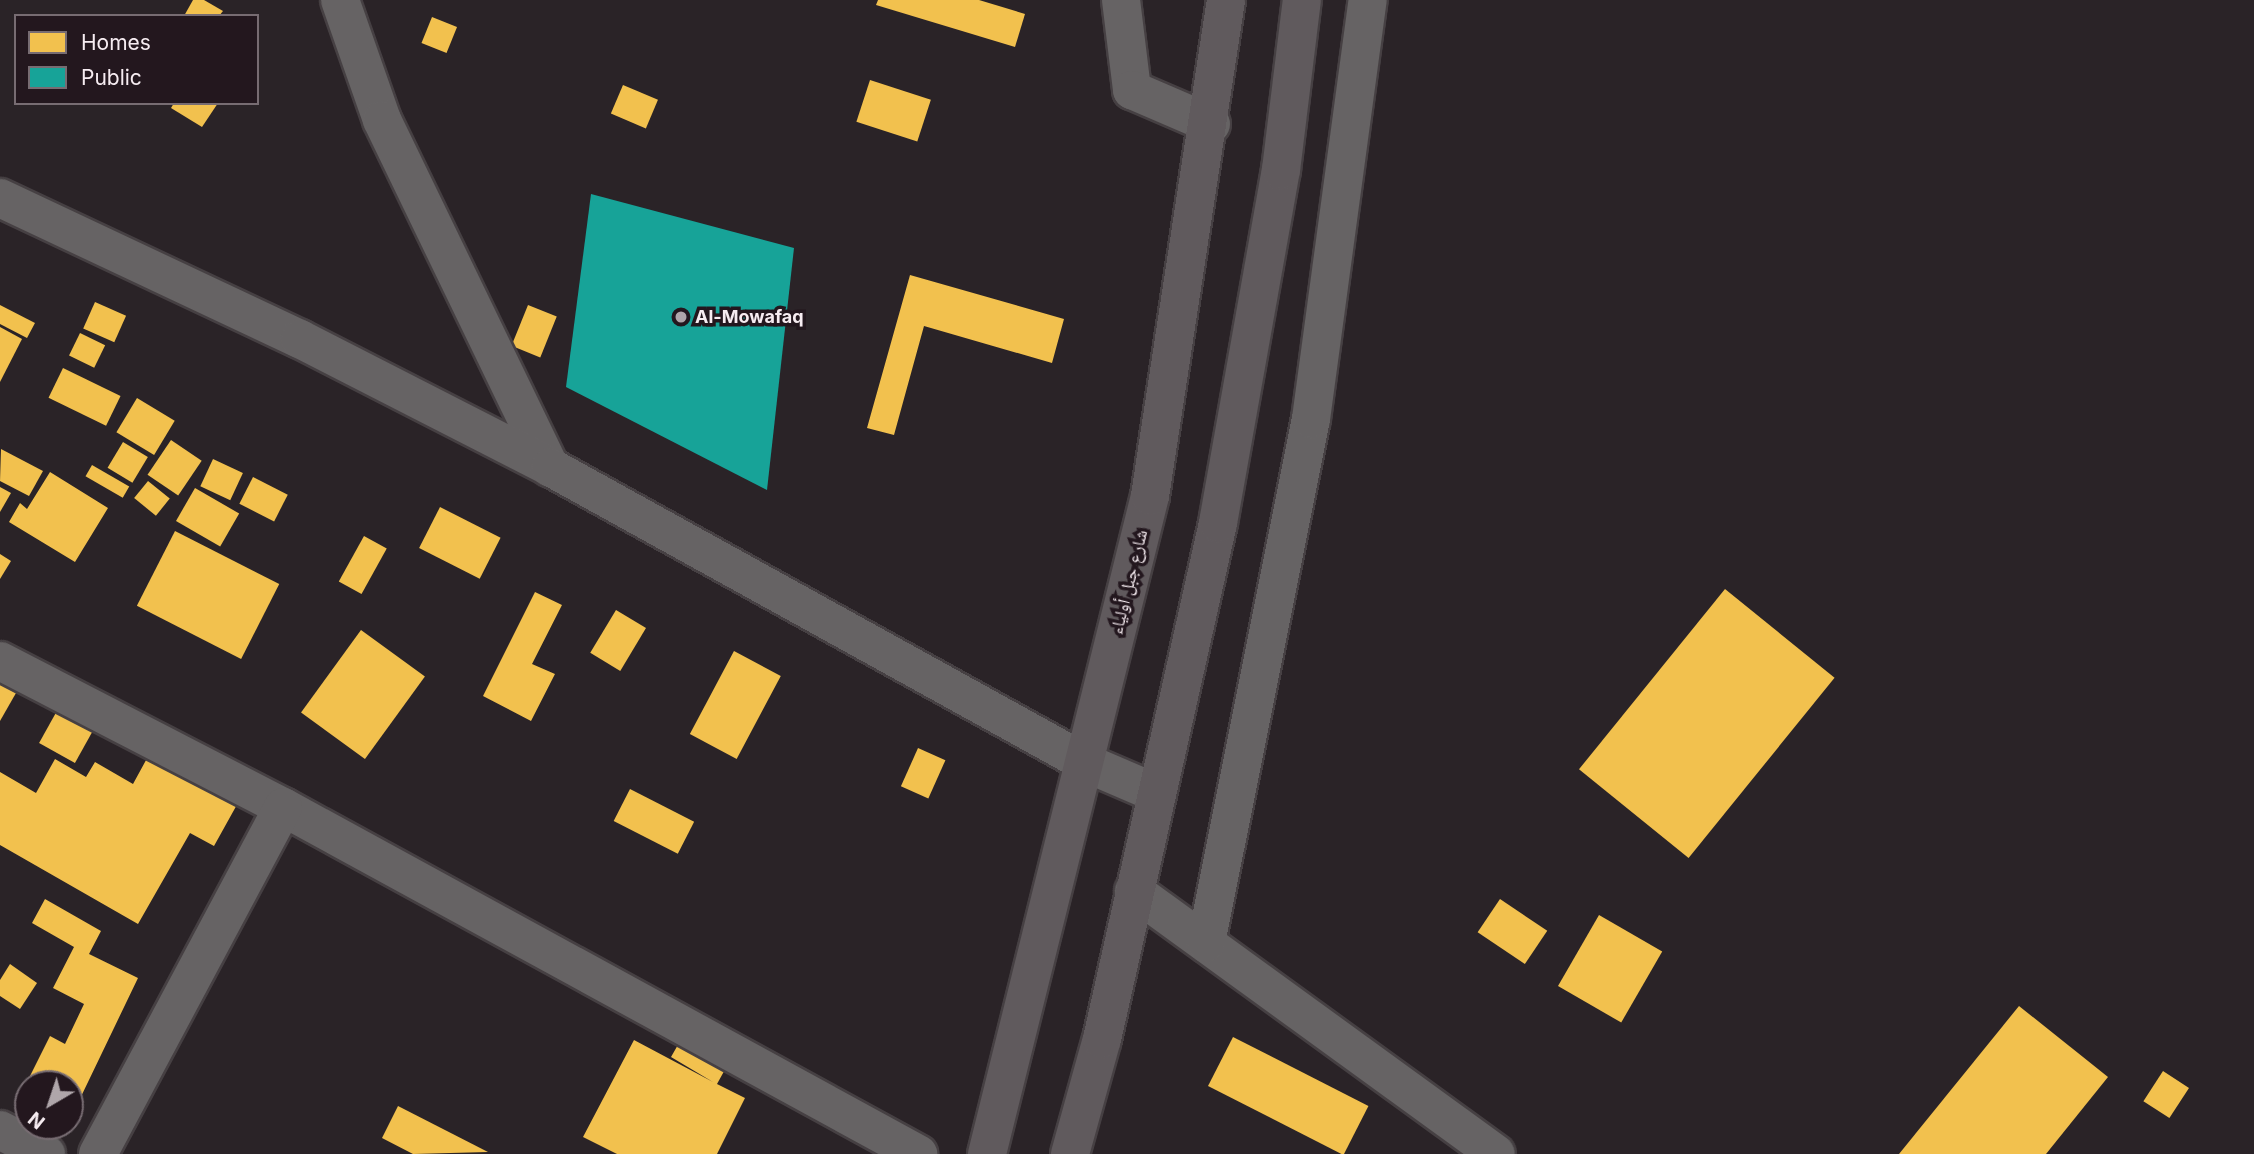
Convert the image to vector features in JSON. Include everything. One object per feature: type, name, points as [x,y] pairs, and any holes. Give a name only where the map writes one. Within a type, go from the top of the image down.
[{"type":"main road","name":"شارع جبل أولياء","points":[[987,1154],[1150,496],[1211,124],[1226,0]]},
{"type":"main road","points":[[1070,1154],[1102,1039],[1218,523],[1281,170],[1302,0]]},
{"type":"street","points":[[340,0],[382,120],[550,467]]},
{"type":"street","points":[[1121,0],[1132,90],[1211,124]]},
{"type":"street","points":[[1206,943],[1311,419],[1368,0]]},
{"type":"street","points":[[0,198],[300,339],[550,467],[1086,763],[1156,793]]},
{"type":"street","points":[[0,661],[283,807],[918,1154]]},
{"type":"street","points":[[98,1154],[283,807]]},
{"type":"street","points":[[1134,891],[1496,1154]]},
{"type":"street","points":[[0,1130],[46,1154]]},
{"type":"building: Homes","points":[[193,0],[204,0],[223,11],[221,14],[185,14]]},
{"type":"building: Homes","points":[[878,0],[979,0],[1025,14],[1015,47],[876,5]]},
{"type":"building: Homes","points":[[432,17],[457,27],[447,53],[422,43]]},
{"type":"building: Homes","points":[[870,80],[931,100],[917,142],[856,122]]},
{"type":"building: Homes","points":[[623,85],[658,100],[646,128],[611,114]]},
{"type":"building: Homes","points":[[173,105],[217,105],[202,127],[171,108]]},
{"type":"building: Homes","points":[[910,275],[1064,319],[1052,363],[924,326],[894,435],[867,428]]},
{"type":"building: Homes","points":[[95,302],[126,316],[114,342],[83,328]]},
{"type":"building: Homes","points":[[0,305],[35,323],[27,338],[0,324]]},
{"type":"building: Homes","points":[[528,305],[557,317],[540,357],[512,346]]},
{"type":"building: Homes","points":[[0,327],[22,339],[0,382]]},
{"type":"building: Homes","points":[[80,333],[105,345],[94,368],[69,355]]},
{"type":"building: Homes","points":[[63,368],[121,396],[106,426],[49,398]]},
{"type":"building: Homes","points":[[137,398],[175,421],[154,455],[116,432]]},
{"type":"building: Homes","points":[[171,440],[202,461],[178,496],[148,475]]},
{"type":"building: Homes","points":[[123,442],[148,457],[132,483],[108,468]]},
{"type":"building: Homes","points":[[1,449],[43,471],[29,496],[0,481]]},
{"type":"building: Homes","points":[[213,459],[243,473],[230,500],[200,486]]},
{"type":"building: Homes","points":[[92,465],[129,486],[123,498],[86,476]]},
{"type":"building: Homes","points":[[50,472],[108,508],[75,562],[9,522],[20,503],[27,509]]},
{"type":"building: Homes","points":[[253,477],[288,495],[274,521],[239,504]]},
{"type":"building: Homes","points":[[148,481],[170,499],[156,516],[134,498]]},
{"type":"building: Homes","points":[[0,487],[11,493],[0,512]]},
{"type":"building: Homes","points":[[195,488],[239,514],[220,546],[176,521]]},
{"type":"building: Homes","points":[[440,507],[501,538],[480,579],[419,548]]},
{"type":"building: Homes","points":[[175,531],[279,584],[241,659],[137,606]]},
{"type":"building: Homes","points":[[364,536],[387,549],[362,594],[339,581]]},
{"type":"building: Homes","points":[[0,554],[11,561],[0,579]]},
{"type":"building: Homes","points":[[1725,589],[1835,678],[1689,858],[1579,769]]},
{"type":"building: Homes","points":[[535,592],[562,605],[532,664],[555,674],[531,721],[483,696]]},
{"type":"building: Homes","points":[[616,610],[646,628],[620,671],[590,653]]},
{"type":"building: Homes","points":[[361,630],[425,676],[365,759],[301,713]]},
{"type":"building: Homes","points":[[734,651],[781,676],[737,759],[690,734]]},
{"type":"building: Homes","points":[[0,684],[16,693],[0,721]]},
{"type":"building: Homes","points":[[58,709],[94,729],[75,763],[39,743]]},
{"type":"building: Homes","points":[[918,748],[945,760],[928,799],[901,786]]},
{"type":"building: Homes","points":[[151,751],[239,801],[214,846],[190,833],[138,924],[0,845],[0,772],[36,793],[55,759],[86,777],[95,762],[133,784]]},
{"type":"building: Homes","points":[[630,789],[694,822],[678,854],[614,821]]},
{"type":"building: Homes","points":[[45,899],[101,931],[89,954],[138,978],[84,1090],[84,1070],[33,1070],[50,1036],[65,1044],[84,1004],[53,988],[74,947],[32,923]]},
{"type":"building: Homes","points":[[1500,899],[1547,931],[1525,964],[1478,932]]},
{"type":"building: Homes","points":[[1599,915],[1662,951],[1621,1023],[1558,986]]},
{"type":"building: Homes","points":[[10,964],[37,983],[20,1009],[0,996],[0,980]]},
{"type":"building: Homes","points":[[2019,1006],[2108,1077],[2046,1154],[1899,1154]]},
{"type":"building: Homes","points":[[687,1029],[733,1055],[717,1084],[745,1098],[717,1154],[617,1154],[583,1137],[634,1040],[713,1082],[671,1057]]},
{"type":"building: Homes","points":[[1233,1037],[1368,1106],[1344,1154],[1341,1154],[1208,1086]]},
{"type":"building: Homes","points":[[2163,1071],[2189,1088],[2169,1118],[2143,1101]]},
{"type":"building: Homes","points":[[398,1106],[488,1152],[413,1154],[382,1138]]},
{"type":"building: Public","name":"Al-Mowafaq","points":[[591,194],[794,248],[767,490],[566,387]]},
{"type":"place","name":"Al-Mowafaq","points":[[681,317]]}]
